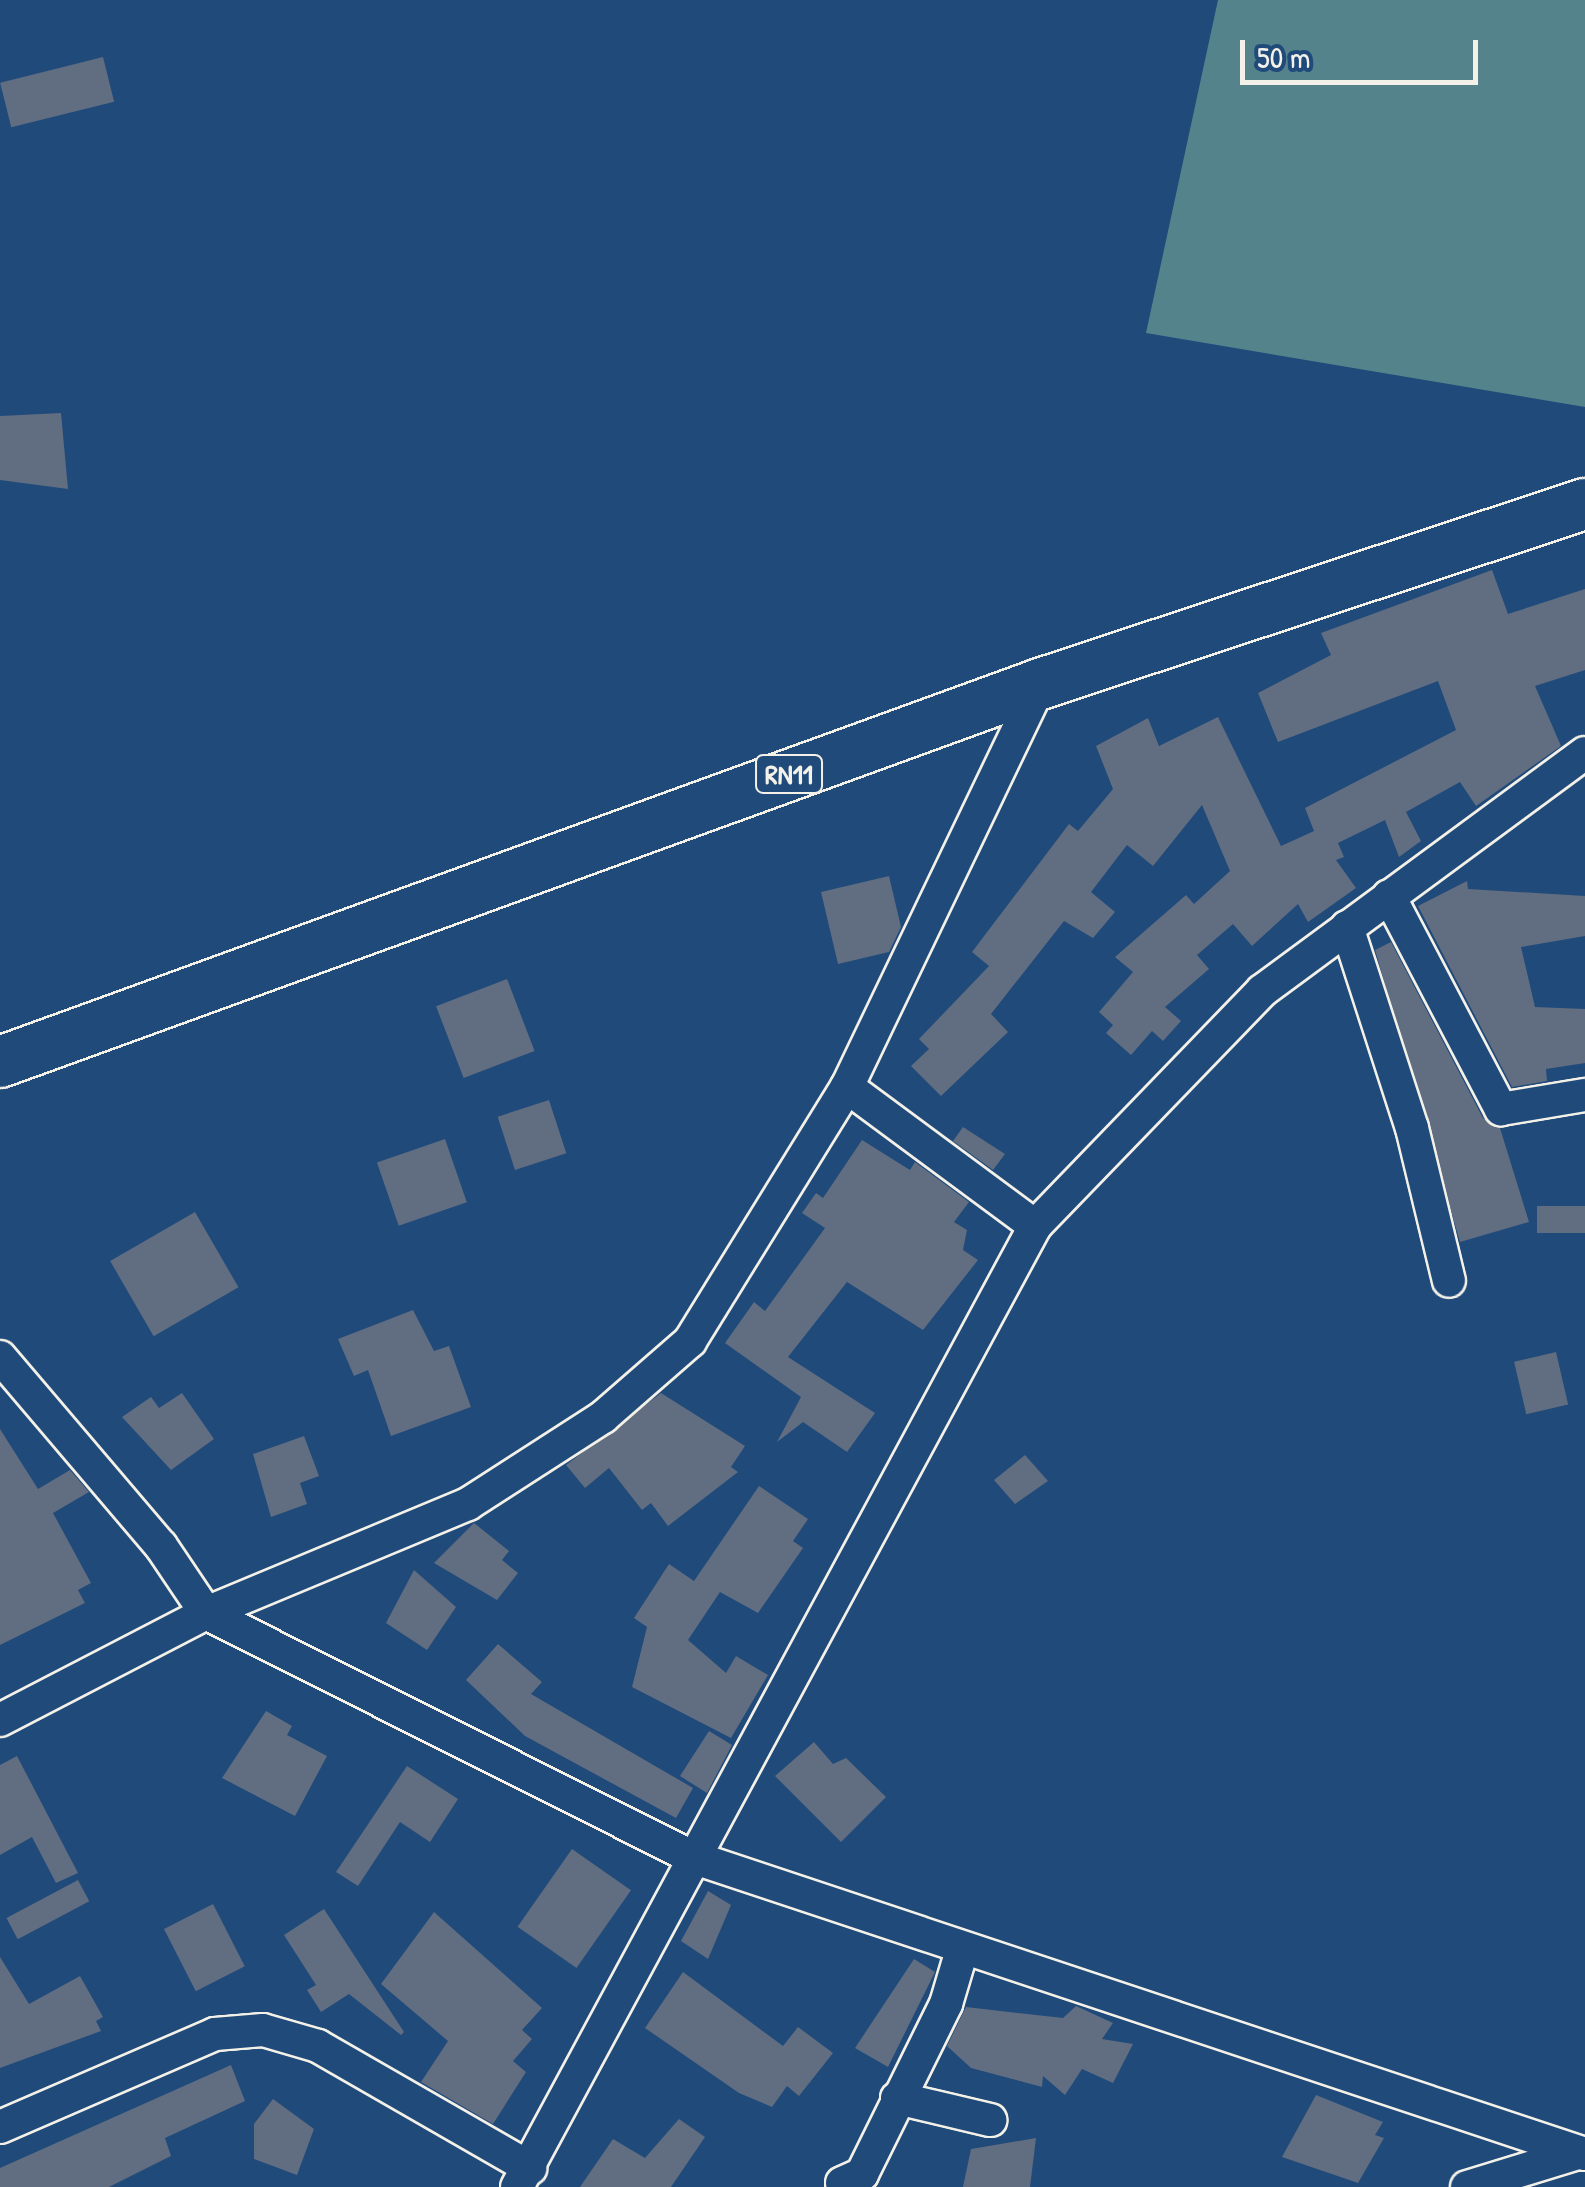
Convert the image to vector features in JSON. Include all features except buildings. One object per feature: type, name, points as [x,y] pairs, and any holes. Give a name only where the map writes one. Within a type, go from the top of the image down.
[{"type":"main road","name":"RN11","points":[[0,1062],[1040,684],[1585,504]]},
{"type":"street","points":[[0,1720],[206,1613],[468,1504],[603,1417],[709,1320],[848,1087],[1040,684]]},
{"type":"street","points":[[0,2127],[215,2034],[263,2030],[318,2046],[523,2178],[1035,1226],[1262,991],[1585,753]]},
{"type":"street","points":[[1389,896],[1501,1109],[1585,1094]]},
{"type":"street","points":[[1347,928],[1412,1128],[1448,1281]]},
{"type":"street","points":[[848,1087],[1035,1226]]},
{"type":"street","points":[[0,1357],[161,1546],[206,1613],[692,1858],[1580,2154]]},
{"type":"street","points":[[842,2183],[862,2174],[946,2004],[962,1950]]},
{"type":"street","points":[[897,2098],[931,2100],[990,2120]]},
{"type":"street","points":[[1467,2187],[1580,2154]]},
{"type":"green space","points":[[1218,0],[1585,0],[1585,407],[1146,333]]}]
